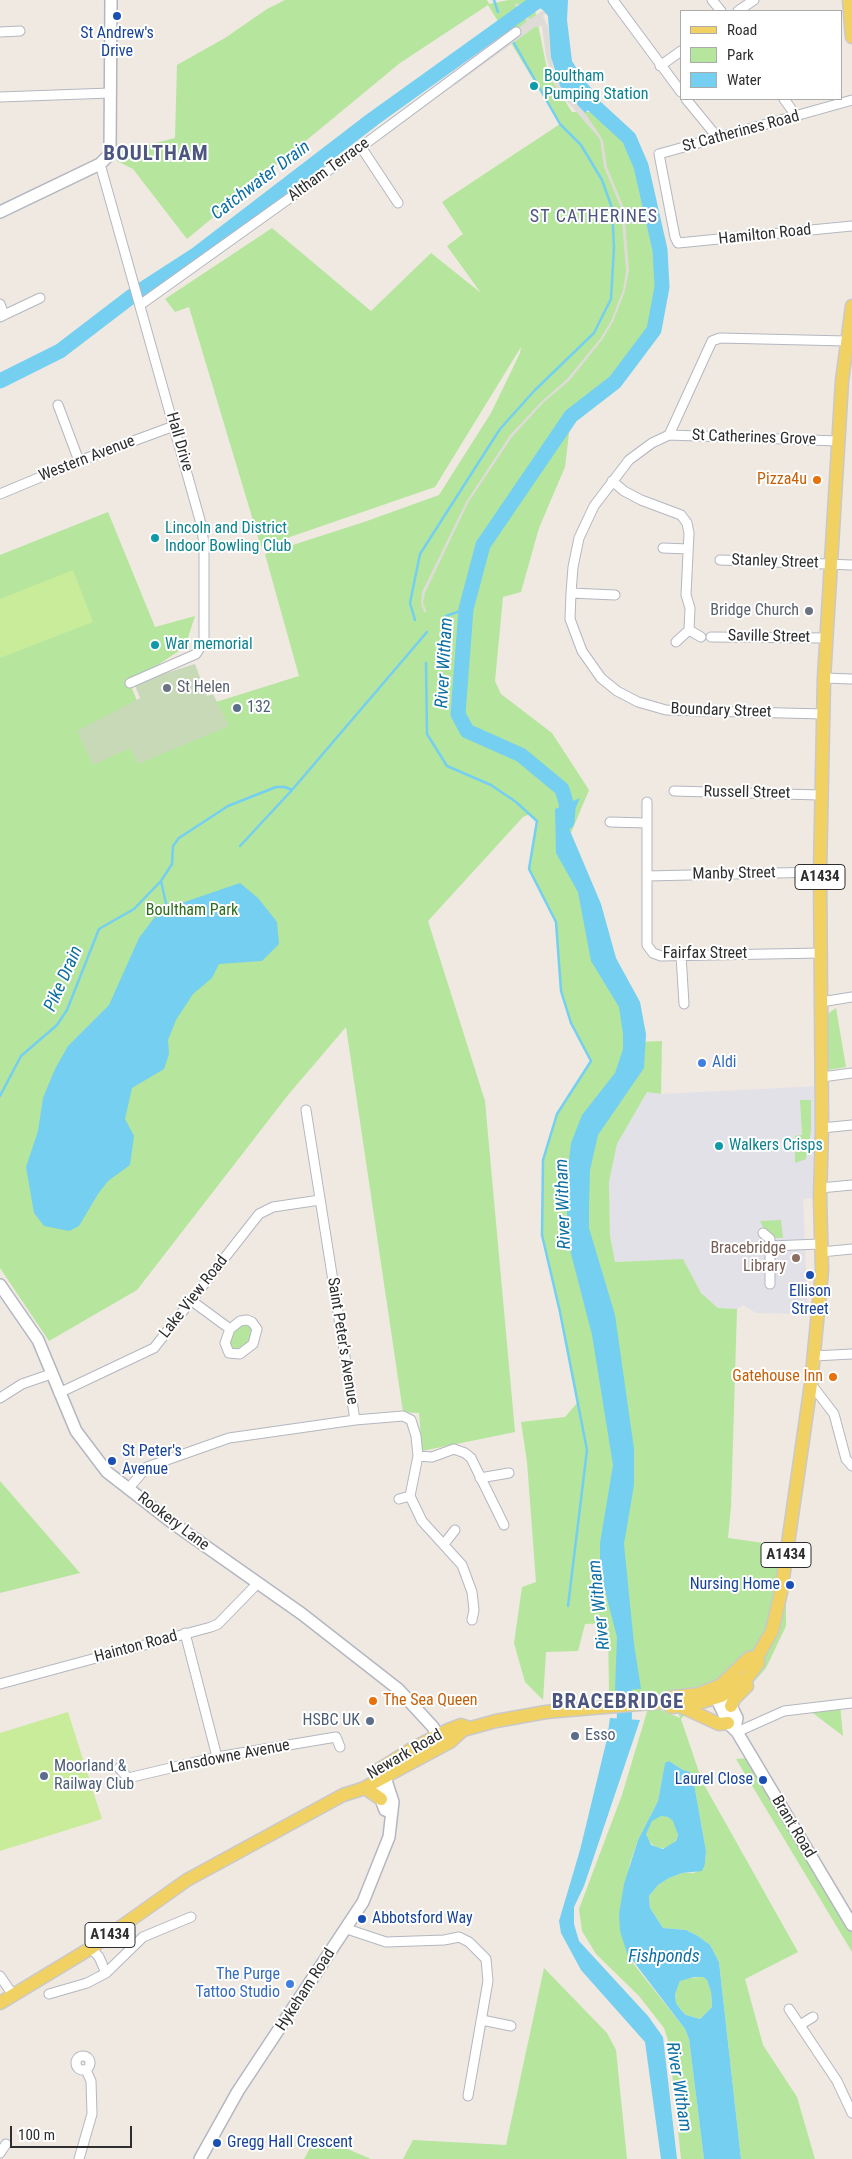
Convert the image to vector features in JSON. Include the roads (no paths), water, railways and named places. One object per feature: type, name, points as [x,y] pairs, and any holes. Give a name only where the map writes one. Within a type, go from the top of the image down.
[{"type":"main road","points":[[849,0],[852,37]]},
{"type":"main road","name":"A1434","points":[[748,1677],[758,1663],[757,1656],[772,1631],[781,1592],[811,1384],[822,1288],[820,1188],[822,1077],[820,795],[826,638],[838,441],[846,341],[852,306]]},
{"type":"main road","name":"A1434","points":[[719,1691],[749,1658],[757,1656]]},
{"type":"main road","points":[[731,1706],[734,1699],[748,1684],[748,1677]]},
{"type":"main road","name":"Newark Road","points":[[663,1702],[672,1706],[680,1706],[719,1691],[748,1677]]},
{"type":"main road","name":"Newark Road","points":[[343,1795],[351,1786],[380,1774],[435,1743],[470,1728],[537,1713],[663,1702],[673,1698],[719,1691]]},
{"type":"main road","points":[[680,1706],[719,1724],[733,1728]]},
{"type":"main road","name":"Newark Road","points":[[90,1948],[187,1880],[217,1862],[343,1795],[365,1788],[380,1774]]},
{"type":"main road","points":[[365,1788],[381,1800]]},
{"type":"main road","name":"A1434","points":[[0,2003],[90,1948]]},
{"type":"street","points":[[0,212],[100,164],[105,160],[110,151],[111,0]]},
{"type":"street","points":[[613,0],[680,91]]},
{"type":"street","points":[[712,0],[720,10]]},
{"type":"street","points":[[739,10],[754,0]]},
{"type":"street","points":[[0,32],[20,32]]},
{"type":"street","name":"Altham Terrace","points":[[139,302],[361,147],[516,32]]},
{"type":"street","points":[[660,66],[680,52]]},
{"type":"street","points":[[0,97],[110,93]]},
{"type":"street","points":[[687,100],[718,138]]},
{"type":"street","points":[[785,100],[797,116]]},
{"type":"street","name":"St Catherines Road","points":[[678,243],[675,237],[659,154],[852,100]]},
{"type":"street","points":[[361,147],[398,202]]},
{"type":"street","name":"Hall Drive","points":[[100,164],[200,520],[204,543],[204,641],[196,654],[130,683]]},
{"type":"street","name":"Hamilton Road","points":[[678,243],[852,226]]},
{"type":"street","points":[[0,304],[2,316],[40,298]]},
{"type":"street","name":"St Catherines Grove","points":[[670,435],[712,341],[720,338],[846,341]]},
{"type":"street","points":[[58,405],[79,461]]},
{"type":"street","name":"Western Avenue","points":[[0,494],[79,461],[174,426]]},
{"type":"street","name":"St Catherines Grove","points":[[571,593],[573,567],[580,538],[594,506],[629,460],[652,443],[670,435],[838,441]]},
{"type":"street","points":[[612,481],[624,492],[681,515],[687,523],[686,595],[690,608],[689,630],[676,642]]},
{"type":"street","points":[[662,548],[688,549]]},
{"type":"street","name":"Stanley Street","points":[[720,560],[852,565]]},
{"type":"street","points":[[571,593],[615,595]]},
{"type":"street","name":"Boundary Street","points":[[571,593],[570,619],[582,651],[601,678],[617,691],[638,702],[666,710],[823,714]]},
{"type":"street","points":[[689,630],[701,637]]},
{"type":"street","name":"Saville Street","points":[[711,636],[826,638]]},
{"type":"street","points":[[824,678],[852,679]]},
{"type":"street","name":"Russell Street","points":[[674,791],[820,795]]},
{"type":"street","name":"Fairfax Street","points":[[647,802],[647,945],[653,953],[661,956],[821,953]]},
{"type":"street","points":[[610,822],[647,823]]},
{"type":"street","name":"Manby Street","points":[[647,876],[820,872]]},
{"type":"street","points":[[681,955],[684,1004]]},
{"type":"street","points":[[821,1002],[852,998]]},
{"type":"street","points":[[822,1077],[852,1073]]},
{"type":"street","name":"Saint Peter's Avenue","points":[[128,1489],[147,1467],[229,1438],[355,1420],[306,1110]]},
{"type":"street","points":[[822,1128],[852,1126]]},
{"type":"street","points":[[820,1188],[852,1185]]},
{"type":"street","name":"Lake View Road","points":[[59,1393],[154,1348],[259,1214],[273,1207],[320,1200]]},
{"type":"street","points":[[763,1232],[770,1239],[770,1284]]},
{"type":"street","points":[[770,1246],[852,1249]]},
{"type":"street","name":"Rookery Lane","points":[[0,1285],[34,1334],[76,1431],[108,1472],[128,1489],[257,1584],[302,1614],[398,1689],[412,1703],[425,1721],[424,1731],[435,1743]]},
{"type":"street","points":[[192,1301],[230,1329]]},
{"type":"street","points":[[814,1356],[852,1354]]},
{"type":"street","points":[[0,1398],[22,1384],[52,1374]]},
{"type":"street","points":[[811,1384],[834,1414],[846,1459],[852,1466]]},
{"type":"street","points":[[355,1420],[408,1417],[416,1436],[418,1456],[410,1496],[422,1521],[456,1556],[468,1580],[478,1612],[472,1620]]},
{"type":"street","points":[[418,1456],[432,1456],[449,1450],[459,1450],[470,1458],[504,1525]]},
{"type":"street","points":[[480,1478],[509,1473]]},
{"type":"street","points":[[399,1499],[410,1496]]},
{"type":"street","points":[[444,1544],[455,1530]]},
{"type":"street","name":"Hainton Road","points":[[0,1684],[218,1624],[257,1584]]},
{"type":"street","points":[[185,1633],[217,1757]]},
{"type":"street","points":[[719,1691],[731,1706],[737,1718],[733,1728]]},
{"type":"street","name":"Brant Road","points":[[719,1691],[733,1728],[852,1925]]},
{"type":"street","points":[[733,1728],[784,1711],[852,1703]]},
{"type":"street","name":"Lansdowne Avenue","points":[[119,1768],[128,1778],[217,1757],[336,1737],[340,1746]]},
{"type":"street","points":[[380,1774],[381,1800],[386,1810],[390,1812]]},
{"type":"street","name":"Hykeham Road","points":[[200,2159],[238,2092],[363,1902],[390,1837],[392,1802],[380,1774]]},
{"type":"street","points":[[49,1994],[87,1983],[106,1973],[143,1937],[191,1917]]},
{"type":"street","points":[[347,1929],[386,1942],[444,1940],[459,1937],[469,1942],[486,1959],[488,1981],[468,2096]]},
{"type":"street","points":[[90,1948],[99,1957],[106,1973]]},
{"type":"street","points":[[0,1976],[13,1995]]},
{"type":"street","points":[[789,2009],[837,2081],[852,2113]]},
{"type":"street","points":[[800,2025],[813,2017]]},
{"type":"street","points":[[482,2020],[511,2026]]},
{"type":"street","points":[[78,2159],[92,2114],[91,2081],[86,2070]]},
{"type":"street","points":[[0,2153],[6,2144]]},
{"type":"water","points":[[532,0],[568,0],[567,20],[572,61],[584,80],[600,98],[585,113],[560,86],[551,57],[548,16],[543,10],[538,7],[511,27],[506,20]]},
{"type":"water","points":[[580,798],[568,826],[601,904],[616,958],[640,1002],[646,1034],[644,1068],[598,1135],[590,1170],[589,1204],[589,1228],[615,1315],[634,1449],[634,1485],[624,1544],[634,1644],[641,1689],[615,1690],[617,1637],[602,1579],[600,1558],[600,1543],[613,1465],[592,1335],[567,1238],[567,1178],[571,1143],[582,1115],[615,1073],[623,1049],[619,1007],[591,961],[578,892],[556,853],[555,809]]},
{"type":"water","points":[[240,883],[258,898],[277,922],[279,944],[262,961],[219,964],[212,978],[193,994],[176,1020],[168,1040],[169,1054],[164,1069],[132,1088],[125,1119],[134,1136],[130,1165],[108,1181],[79,1226],[69,1231],[44,1226],[34,1213],[26,1167],[38,1131],[43,1098],[55,1069],[68,1046],[109,1005],[139,938],[154,918],[167,908]]},
{"type":"water","points":[[610,1718],[640,1720],[584,1886],[574,1907],[574,1924],[579,1941],[648,2016],[663,2037],[677,2159],[661,2159],[645,2042],[581,1970],[561,1933],[559,1921],[580,1850],[607,1739]]},
{"type":"water","name":"Fishponds","points":[[669,1761],[690,1772],[693,1778],[706,1851],[705,1864],[702,1871],[682,1873],[658,1885],[649,1896],[650,1908],[663,1928],[686,1930],[710,1945],[719,1962],[741,2159],[704,2159],[689,2039],[685,2029],[627,1953],[620,1931],[619,1914],[624,1884],[638,1840],[658,1801],[665,1763]],"holes":[[[661,1816],[668,1817],[673,1821],[678,1835],[676,1841],[663,1849],[651,1845],[646,1834],[652,1821]],[[694,1977],[703,1977],[707,1980],[711,1992],[712,2007],[700,2019],[686,2015],[676,2003],[675,1994],[680,1981]]]},
{"type":"waterway","points":[[494,0],[498,12]]},
{"type":"waterway","name":"Catchwater Drain","points":[[0,381],[60,351],[132,296],[197,254],[373,119],[539,0]]},
{"type":"waterway","points":[[415,620],[410,603],[420,554],[500,429],[535,390],[594,333],[611,299],[614,247],[612,208],[602,180],[581,145],[560,124],[514,43]]},
{"type":"waterway","name":"River Witham","points":[[567,822],[568,810],[562,789],[521,755],[467,731],[458,714],[466,609],[483,545],[571,416],[615,382],[654,330],[662,287],[660,250],[641,166],[629,138],[579,92]]},
{"type":"waterway","points":[[446,616],[466,609]]},
{"type":"waterway","points":[[240,846],[292,790],[427,632]]},
{"type":"waterway","points":[[426,663],[427,734],[447,766],[491,785],[516,802],[537,821],[529,869],[556,922],[561,991],[571,1023],[591,1061],[557,1114],[543,1160],[542,1235],[560,1312],[587,1450],[568,1606]]},
{"type":"waterway","points":[[167,908],[161,881],[172,864],[173,846],[179,838],[228,806],[276,787],[285,787],[292,790]]},
{"type":"waterway","name":"Pike Drain","points":[[0,1096],[21,1056],[57,1025],[67,1010],[99,929],[134,909],[161,881]]},
{"type":"waterway","name":"River Witham","points":[[624,1740],[625,1670]]},
{"type":"place","name":"St Andrew's Drive","points":[[117,16]]},
{"type":"place","name":"Boultham Pumping Station","points":[[534,86]]},
{"type":"place","name":"Pizza4u","points":[[817,480]]},
{"type":"place","name":"Lincoln and District Indoor Bowling Club","points":[[155,538]]},
{"type":"place","name":"Bridge Church","points":[[809,611]]},
{"type":"place","name":"War memorial","points":[[155,645]]},
{"type":"place","name":"St Helen","points":[[167,688]]},
{"type":"place","name":"132","points":[[237,708]]},
{"type":"place","name":"Aldi","points":[[702,1063]]},
{"type":"place","name":"Walkers Crisps","points":[[719,1146]]},
{"type":"place","name":"Bracebridge Library","points":[[796,1258]]},
{"type":"place","name":"Ellison Street","points":[[810,1275]]},
{"type":"place","name":"Gatehouse Inn","points":[[833,1377]]},
{"type":"place","name":"St Peter's Avenue","points":[[112,1461]]},
{"type":"place","name":"Nursing Home","points":[[790,1585]]},
{"type":"place","name":"The Sea Queen","points":[[373,1701]]},
{"type":"place","name":"HSBC UK","points":[[370,1721]]},
{"type":"place","name":"Esso","points":[[575,1736]]},
{"type":"place","name":"Moorland & Railway Club","points":[[44,1776]]},
{"type":"place","name":"Laurel Close","points":[[763,1780]]},
{"type":"place","name":"Abbotsford Way","points":[[362,1919]]},
{"type":"place","name":"The Purge Tattoo Studio","points":[[290,1984]]},
{"type":"place","name":"Gregg Hall Crescent","points":[[217,2143]]},
{"type":"district","name":"BOULTHAM","points":[[156,155]]},
{"type":"district","name":"ST CATHERINES","points":[[594,217]]},
{"type":"district","name":"BRACEBRIDGE","points":[[618,1703]]},
{"type":"park label","name":"Boultham Park","points":[[192,911]]}]
